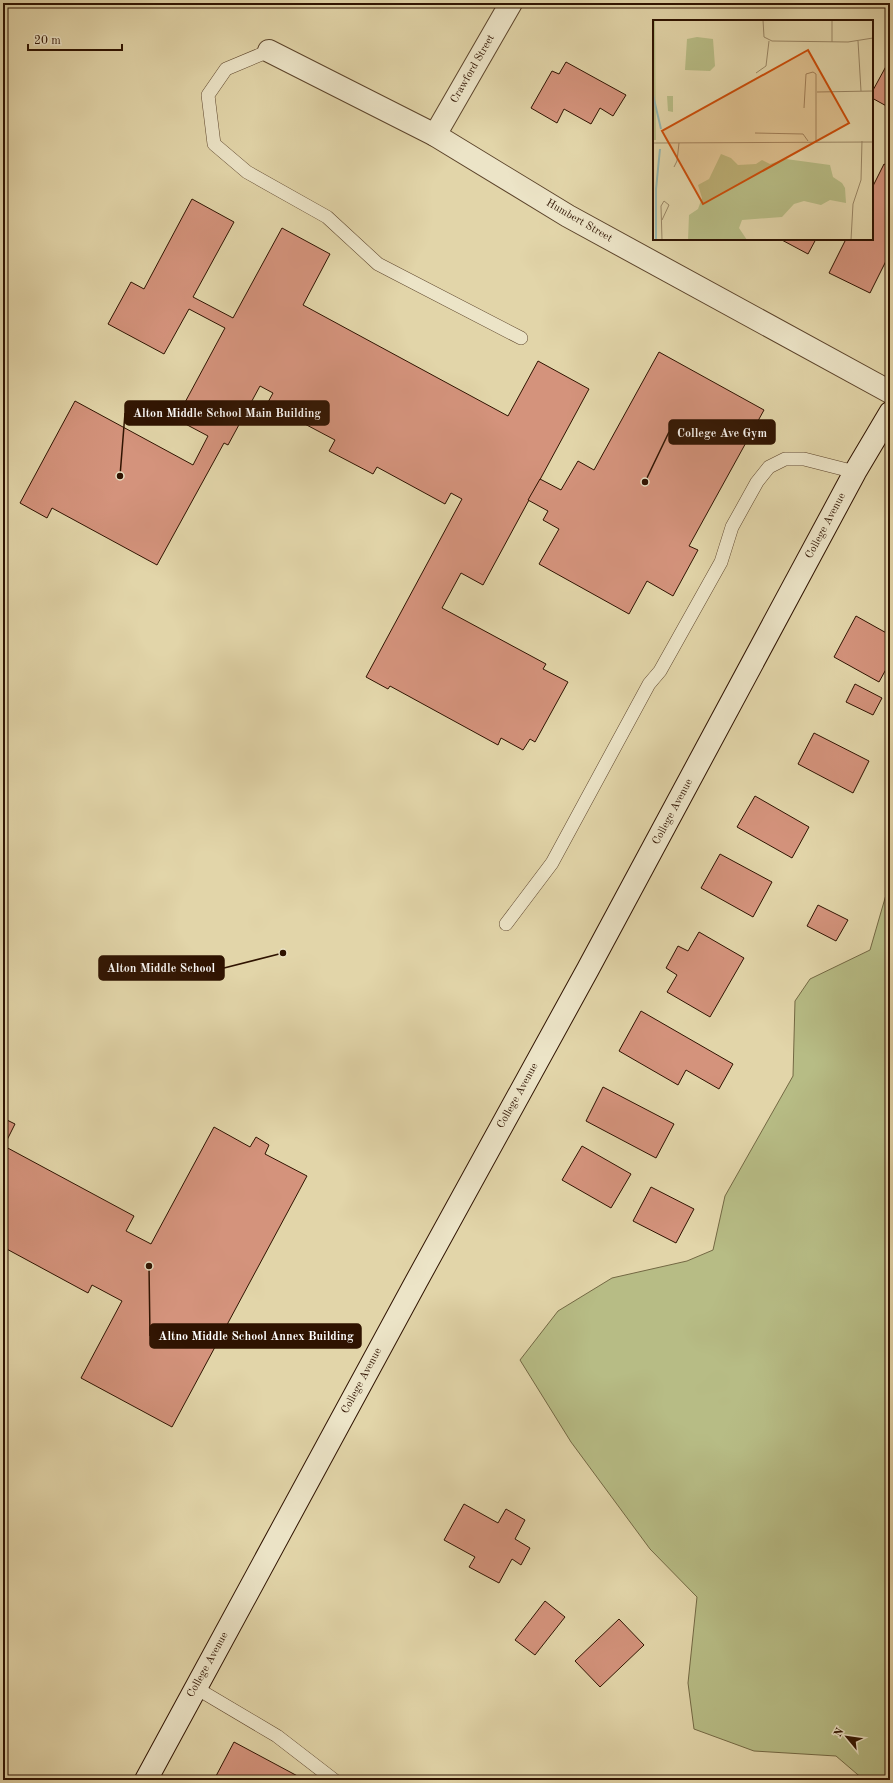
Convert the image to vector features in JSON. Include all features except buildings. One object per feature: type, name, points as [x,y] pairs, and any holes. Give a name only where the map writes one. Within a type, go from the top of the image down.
[{"type":"main road","name":"Crawford Street","points":[[435,135],[511,3]]},
{"type":"main road","name":"Humbert Street","points":[[269,51],[435,135],[568,216],[890,392]]},
{"type":"main road","name":"College Avenue","points":[[146,1780],[592,962],[855,472],[890,413]]},
{"type":"lane","points":[[269,51],[226,69],[208,95],[214,144],[247,172],[327,217],[378,264],[521,338]]},
{"type":"lane","points":[[506,924],[552,863],[649,684],[660,671],[721,562],[732,527],[757,482],[769,467],[785,460],[804,459],[855,472]]},
{"type":"lane","points":[[196,1688],[277,1736],[334,1780]]},
{"type":"green space","points":[[890,881],[890,1780],[864,1780],[836,1756],[754,1751],[694,1729],[688,1683],[697,1597],[650,1549],[571,1442],[520,1360],[558,1311],[612,1278],[687,1261],[713,1250],[725,1196],[793,1076],[795,1001],[810,979],[870,950]]},
{"type":"place","name":"Alton Middle School Main Building","points":[[120,476]]},
{"type":"place","name":"College Ave Gym","points":[[645,482]]},
{"type":"place","name":"Alton Middle School","points":[[283,953]]},
{"type":"place","name":"Altno Middle School Annex Building","points":[[149,1266]]}]
